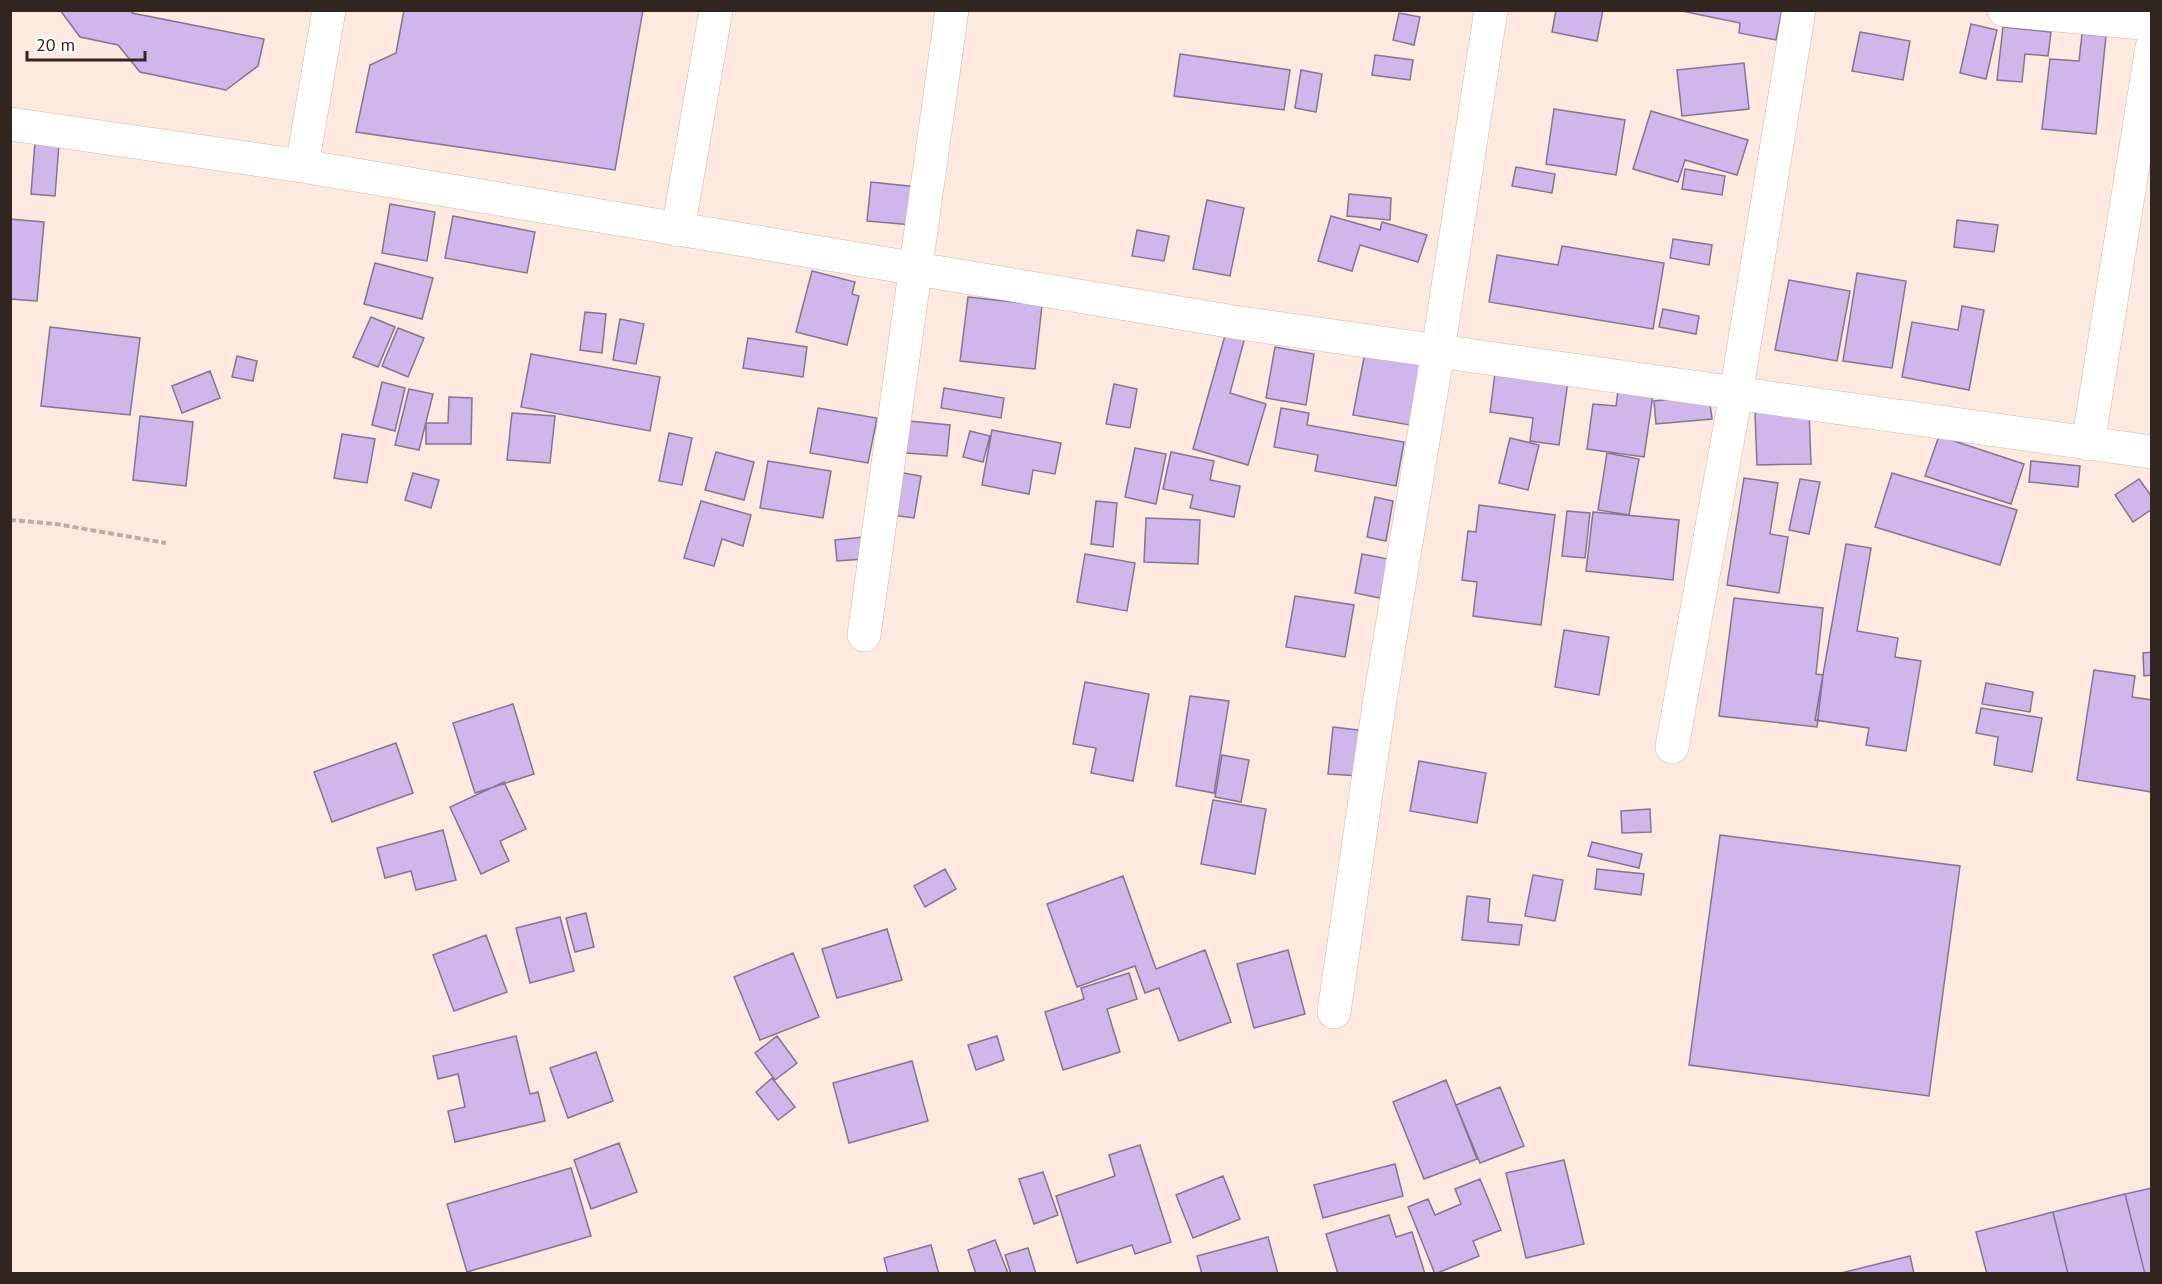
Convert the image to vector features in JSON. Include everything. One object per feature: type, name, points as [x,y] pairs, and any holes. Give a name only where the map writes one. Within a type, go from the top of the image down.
[{"type":"street","points":[[302,166],[328,10]]},
{"type":"street","points":[[678,230],[716,10]]},
{"type":"street","points":[[864,635],[952,10]]},
{"type":"street","points":[[1334,1012],[1379,705],[1438,351],[1491,10]]},
{"type":"street","points":[[1672,747],[1736,394],[1799,10]]},
{"type":"street","points":[[2004,10],[2151,24]]},
{"type":"street","points":[[2088,444],[2151,47]]},
{"type":"street","points":[[10,124],[302,166],[1240,323],[2151,452]]},
{"type":"path","points":[[10,520],[56,524],[166,543]]},
{"type":"building","points":[[60,10],[131,10],[132,13],[264,39],[258,66],[226,90],[140,72],[118,45],[80,37]]},
{"type":"building","points":[[404,10],[643,10],[615,170],[356,132],[370,65],[396,53]]},
{"type":"building","points":[[1556,10],[1603,10],[1597,41],[1552,32]]},
{"type":"building","points":[[1677,10],[1782,10],[1776,40],[1739,33],[1740,23]]},
{"type":"building","points":[[1399,13],[1420,17],[1414,45],[1393,40]]},
{"type":"building","points":[[1971,24],[1997,30],[1986,79],[1960,73]]},
{"type":"building","points":[[2003,27],[2051,32],[2048,56],[2025,54],[2022,82],[1997,80]]},
{"type":"building","points":[[1860,32],[1910,41],[1903,80],[1852,71]]},
{"type":"building","points":[[2082,34],[2106,36],[2096,134],[2042,129],[2050,59],[2079,61]]},
{"type":"building","points":[[1180,54],[1290,70],[1284,110],[1174,96]]},
{"type":"building","points":[[1375,55],[1413,60],[1410,80],[1372,75]]},
{"type":"building","points":[[1744,63],[1749,109],[1682,116],[1677,70]]},
{"type":"building","points":[[1301,70],[1322,74],[1316,112],[1295,108]]},
{"type":"building","points":[[1554,109],[1625,120],[1616,175],[1546,164]]},
{"type":"building","points":[[1651,111],[1748,140],[1737,175],[1685,160],[1678,182],[1633,169]]},
{"type":"building","points":[[35,142],[59,144],[55,196],[31,194]]},
{"type":"building","points":[[1516,167],[1555,174],[1552,193],[1512,186]]},
{"type":"building","points":[[1685,169],[1725,176],[1722,195],[1682,189]]},
{"type":"building","points":[[871,182],[917,187],[913,225],[867,221]]},
{"type":"building","points":[[1349,194],[1391,198],[1390,220],[1347,216]]},
{"type":"building","points":[[1207,200],[1244,208],[1230,276],[1193,269]]},
{"type":"building","points":[[390,204],[435,212],[427,261],[382,253]]},
{"type":"building","points":[[453,216],[535,232],[527,273],[445,258]]},
{"type":"building","points":[[1331,216],[1380,230],[1382,222],[1427,235],[1418,262],[1360,245],[1352,271],[1318,261]]},
{"type":"building","points":[[10,219],[44,222],[37,301],[10,299]]},
{"type":"building","points":[[1957,220],[1998,225],[1994,252],[1954,247]]},
{"type":"building","points":[[1137,230],[1169,236],[1164,261],[1132,256]]},
{"type":"building","points":[[1673,239],[1712,245],[1709,265],[1670,258]]},
{"type":"building","points":[[1562,246],[1664,263],[1653,329],[1489,302],[1497,255],[1558,265]]},
{"type":"building","points":[[375,263],[433,278],[422,319],[364,304]]},
{"type":"building","points":[[812,271],[855,282],[852,294],[859,296],[847,345],[796,332]]},
{"type":"building","points":[[1857,273],[1906,281],[1892,368],[1843,361]]},
{"type":"building","points":[[1789,280],[1850,291],[1837,361],[1775,350]]},
{"type":"building","points":[[968,297],[1042,305],[1035,369],[960,361]]},
{"type":"building","points":[[1962,306],[1984,310],[1969,390],[1902,377],[1912,322],[1958,330]]},
{"type":"building","points":[[1663,309],[1699,316],[1696,334],[1659,327]]},
{"type":"building","points":[[585,312],[606,314],[602,353],[580,350]]},
{"type":"building","points":[[371,317],[395,327],[378,367],[353,357]]},
{"type":"building","points":[[620,319],[644,324],[636,364],[613,360]]},
{"type":"building","points":[[50,327],[140,338],[130,415],[41,406]]},
{"type":"building","points":[[398,328],[424,338],[408,377],[382,366]]},
{"type":"building","points":[[1226,332],[1245,337],[1230,393],[1266,404],[1248,465],[1193,449]]},
{"type":"building","points":[[748,338],[807,347],[803,377],[743,368]]},
{"type":"building","points":[[1275,347],[1314,354],[1306,405],[1266,398]]},
{"type":"building","points":[[1366,347],[1433,359],[1421,427],[1353,415]]},
{"type":"building","points":[[531,354],[660,377],[650,431],[521,407]]},
{"type":"building","points":[[237,356],[257,361],[253,381],[232,377]]},
{"type":"building","points":[[1496,365],[1569,374],[1559,445],[1530,441],[1533,418],[1490,412]]},
{"type":"building","points":[[210,371],[220,398],[182,413],[172,386]]},
{"type":"building","points":[[382,382],[405,388],[395,431],[372,425]]},
{"type":"building","points":[[1619,383],[1654,388],[1644,457],[1587,449],[1593,404],[1616,406]]},
{"type":"building","points":[[1114,384],[1137,389],[1130,428],[1106,424]]},
{"type":"building","points":[[944,388],[1004,398],[1001,418],[941,408]]},
{"type":"building","points":[[409,389],[433,394],[419,450],[395,445]]},
{"type":"building","points":[[1709,395],[1712,419],[1656,424],[1654,401]]},
{"type":"building","points":[[449,397],[472,398],[471,444],[426,444],[426,423],[448,423]]},
{"type":"building","points":[[818,408],[877,418],[868,463],[810,453]]},
{"type":"building","points":[[1281,408],[1309,413],[1307,425],[1404,442],[1396,486],[1315,471],[1318,455],[1274,447]]},
{"type":"building","points":[[1809,411],[1811,464],[1757,465],[1755,412]]},
{"type":"building","points":[[512,413],[555,416],[550,463],[507,460]]},
{"type":"building","points":[[140,416],[193,422],[186,486],[133,480]]},
{"type":"building","points":[[909,421],[950,425],[947,456],[906,453]]},
{"type":"building","points":[[992,430],[1061,443],[1055,474],[1033,470],[1029,494],[982,485]]},
{"type":"building","points":[[970,431],[990,436],[983,462],[963,457]]},
{"type":"building","points":[[669,433],[692,438],[682,485],[659,481]]},
{"type":"building","points":[[342,434],[375,439],[367,483],[334,478]]},
{"type":"building","points":[[1939,436],[2024,464],[2011,504],[1925,476]]},
{"type":"building","points":[[1510,438],[1539,445],[1528,490],[1499,483]]},
{"type":"building","points":[[1135,448],[1166,454],[1156,504],[1125,497]]},
{"type":"building","points":[[716,452],[754,462],[744,500],[705,490]]},
{"type":"building","points":[[1171,452],[1214,461],[1210,480],[1240,486],[1234,517],[1190,508],[1193,495],[1163,489]]},
{"type":"building","points":[[1607,453],[1639,459],[1629,515],[1598,510]]},
{"type":"building","points":[[768,461],[831,471],[823,518],[760,508]]},
{"type":"building","points":[[2031,461],[2080,466],[2078,487],[2029,482]]},
{"type":"building","points":[[892,471],[921,476],[914,518],[884,514]]},
{"type":"building","points":[[413,473],[439,480],[431,508],[405,500]]},
{"type":"building","points":[[1892,473],[2017,510],[2000,565],[1875,527]]},
{"type":"building","points":[[1744,478],[1778,483],[1770,534],[1788,537],[1779,593],[1727,585]]},
{"type":"building","points":[[1800,479],[1820,482],[1809,534],[1789,530]]},
{"type":"building","points":[[2139,479],[2152,497],[2152,509],[2133,522],[2115,495]]},
{"type":"building","points":[[1375,497],[1393,501],[1386,541],[1367,537]]},
{"type":"building","points":[[701,501],[751,515],[743,546],[722,539],[714,566],[684,558]]},
{"type":"building","points":[[1096,501],[1117,503],[1113,547],[1091,544]]},
{"type":"building","points":[[1479,505],[1555,515],[1541,625],[1473,616],[1477,582],[1462,580],[1468,531],[1476,532]]},
{"type":"building","points":[[1567,511],[1590,513],[1585,558],[1562,556]]},
{"type":"building","points":[[1593,512],[1679,520],[1673,580],[1586,571]]},
{"type":"building","points":[[1146,518],[1200,520],[1198,564],[1144,562]]},
{"type":"building","points":[[863,537],[864,559],[837,561],[835,540]]},
{"type":"building","points":[[1846,544],[1871,548],[1857,631],[1898,638],[1895,657],[1921,661],[1906,751],[1866,745],[1869,728],[1815,720]]},
{"type":"building","points":[[1085,554],[1135,563],[1127,611],[1077,602]]},
{"type":"building","points":[[1362,554],[1388,559],[1380,598],[1355,593]]},
{"type":"building","points":[[1295,596],[1354,605],[1345,657],[1286,647]]},
{"type":"building","points":[[1734,598],[1823,608],[1816,674],[1823,675],[1817,727],[1719,716]]},
{"type":"building","points":[[1564,630],[1609,637],[1599,695],[1555,687]]},
{"type":"building","points":[[2152,652],[2152,675],[2144,676],[2143,653]]},
{"type":"building","points":[[2094,670],[2135,676],[2132,697],[2152,700],[2152,792],[2077,780]]},
{"type":"building","points":[[1085,682],[1149,694],[1133,781],[1091,773],[1096,748],[1073,744]]},
{"type":"building","points":[[1986,683],[2033,692],[2030,712],[1982,704]]},
{"type":"building","points":[[1190,696],[1229,701],[1214,793],[1176,786]]},
{"type":"building","points":[[513,704],[534,774],[475,793],[453,723]]},
{"type":"building","points":[[1981,708],[2042,718],[2032,772],[1994,765],[1998,737],[1976,733]]},
{"type":"building","points":[[1333,727],[1366,731],[1361,776],[1328,774]]},
{"type":"building","points":[[396,743],[413,793],[332,822],[314,772]]},
{"type":"building","points":[[1222,755],[1249,760],[1241,802],[1215,797]]},
{"type":"building","points":[[1419,761],[1486,773],[1477,823],[1410,811]]},
{"type":"building","points":[[504,782],[526,829],[500,841],[509,861],[481,874],[450,807]]},
{"type":"building","points":[[1213,800],[1266,809],[1255,874],[1201,864]]},
{"type":"building","points":[[1650,809],[1651,832],[1622,833],[1621,811]]},
{"type":"building","points":[[443,830],[456,880],[416,890],[411,871],[385,878],[377,848]]},
{"type":"building","points":[[1720,835],[1960,866],[1929,1096],[1689,1065]]},
{"type":"building","points":[[1592,842],[1642,854],[1639,868],[1588,856]]},
{"type":"building","points":[[945,869],[956,889],[925,907],[914,886]]},
{"type":"building","points":[[1597,869],[1644,874],[1641,895],[1595,889]]},
{"type":"building","points":[[1533,875],[1563,880],[1555,921],[1525,916]]},
{"type":"building","points":[[1123,876],[1156,969],[1205,950],[1231,1022],[1179,1041],[1159,988],[1145,993],[1135,966],[1077,987],[1047,904]]},
{"type":"building","points":[[1467,896],[1490,899],[1488,922],[1522,925],[1519,945],[1462,940]]},
{"type":"building","points":[[586,913],[594,947],[575,952],[566,918]]},
{"type":"building","points":[[560,917],[574,971],[530,983],[516,928]]},
{"type":"building","points":[[887,929],[902,980],[837,998],[822,949]]},
{"type":"building","points":[[486,935],[507,992],[454,1011],[433,955]]},
{"type":"building","points":[[1288,950],[1305,1014],[1254,1028],[1237,964]]},
{"type":"building","points":[[793,953],[819,1017],[760,1040],[734,977]]},
{"type":"building","points":[[1129,973],[1137,999],[1107,1009],[1120,1052],[1063,1070],[1045,1012],[1084,999],[1081,988]]},
{"type":"building","points":[[516,1036],[530,1094],[538,1092],[545,1121],[455,1142],[448,1111],[465,1107],[458,1074],[438,1079],[433,1056]]},
{"type":"building","points":[[777,1036],[797,1063],[775,1080],[755,1053]]},
{"type":"building","points":[[997,1036],[1004,1060],[976,1070],[968,1045]]},
{"type":"building","points":[[596,1052],[613,1101],[568,1118],[550,1068]]},
{"type":"building","points":[[912,1061],[928,1121],[849,1143],[833,1083]]},
{"type":"building","points":[[772,1078],[795,1107],[778,1120],[756,1092]]},
{"type":"building","points":[[1446,1080],[1477,1159],[1424,1179],[1393,1102]]},
{"type":"building","points":[[1500,1087],[1524,1146],[1480,1163],[1456,1105]]},
{"type":"building","points":[[619,1143],[637,1192],[591,1209],[574,1160]]},
{"type":"building","points":[[1140,1145],[1171,1242],[1135,1254],[1132,1245],[1077,1263],[1056,1196],[1115,1176],[1109,1155]]},
{"type":"building","points":[[1564,1160],[1584,1244],[1526,1258],[1506,1173]]},
{"type":"building","points":[[1395,1164],[1403,1196],[1323,1218],[1314,1185]]},
{"type":"building","points":[[571,1168],[591,1236],[467,1272],[447,1204]]},
{"type":"building","points":[[1043,1172],[1058,1215],[1034,1224],[1019,1179]]},
{"type":"building","points":[[1223,1176],[1240,1219],[1193,1238],[1176,1195]]},
{"type":"building","points":[[1480,1179],[1501,1230],[1473,1241],[1479,1256],[1435,1274],[1408,1207],[1428,1199],[1435,1215],[1461,1204],[1455,1189]]},
{"type":"building","points":[[2152,1188],[2152,1274],[2145,1274],[2125,1194]]},
{"type":"building","points":[[2125,1194],[2145,1274],[2068,1274],[2053,1212]]},
{"type":"building","points":[[2053,1212],[2068,1274],[1987,1274],[1976,1232]]},
{"type":"building","points":[[1389,1215],[1396,1237],[1412,1232],[1425,1274],[1338,1274],[1326,1234]]},
{"type":"building","points":[[1268,1237],[1278,1274],[1202,1274],[1197,1256]]},
{"type":"building","points":[[995,1240],[1008,1273],[976,1274],[968,1250]]},
{"type":"building","points":[[931,1245],[939,1274],[888,1274],[884,1258]]},
{"type":"building","points":[[1028,1248],[1036,1274],[1011,1274],[1005,1255]]},
{"type":"building","points":[[1910,1256],[1914,1274],[1837,1274]]}]
